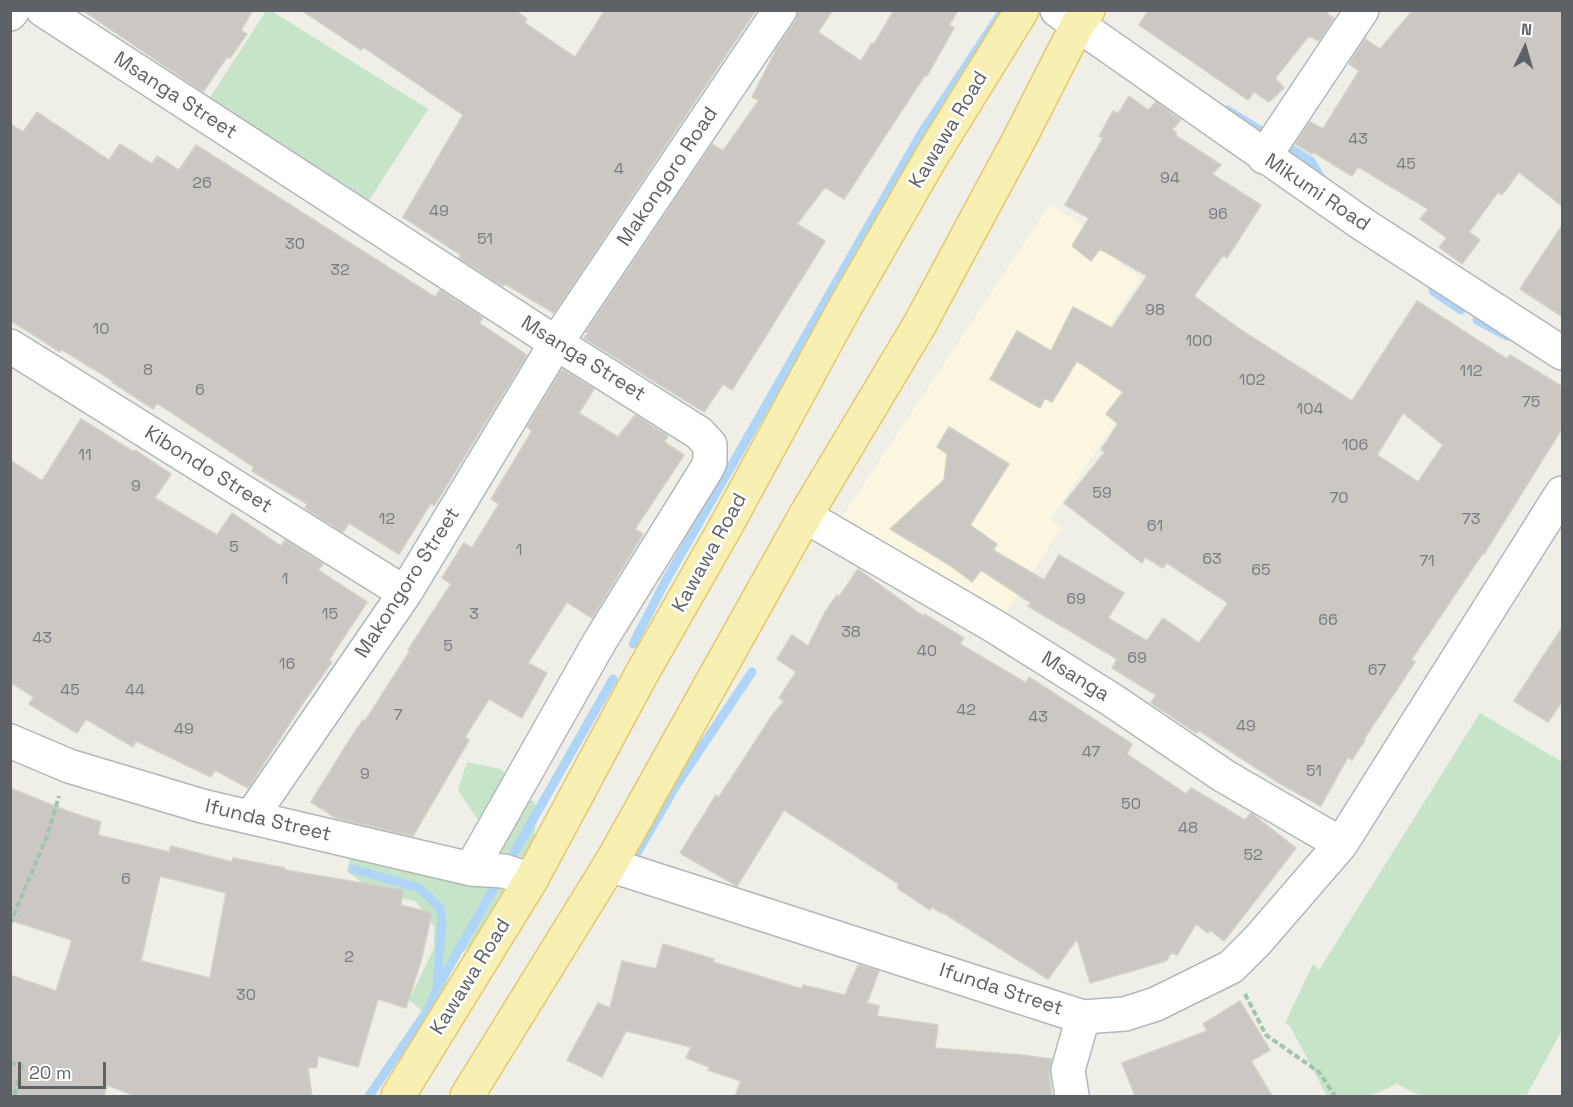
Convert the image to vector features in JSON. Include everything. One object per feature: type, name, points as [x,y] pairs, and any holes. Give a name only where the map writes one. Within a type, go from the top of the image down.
[{"type":"main road","name":"Kawawa Road","points":[[398,1096],[531,880],[641,675],[726,526],[845,307],[930,159],[1022,10]]},
{"type":"main road","points":[[467,1096],[611,863],[805,516],[920,324],[1074,15]]},
{"type":"street","points":[[10,15],[13,10]]},
{"type":"street","name":"Msanga Street","points":[[43,10],[556,343],[699,433],[710,446],[710,462],[600,641],[471,869]]},
{"type":"street","name":"Makongoro Road","points":[[556,343],[780,10]]},
{"type":"street","points":[[1264,156],[1362,10]]},
{"type":"street","name":"Mikumi Road","points":[[1074,15],[1264,156],[1364,225],[1563,353]]},
{"type":"street","name":"Makongoro Street","points":[[251,817],[405,593],[556,343]]},
{"type":"street","name":"Kibondo Street","points":[[10,346],[405,593]]},
{"type":"street","name":"Ifunda Street","points":[[611,863],[616,867],[1083,1017],[1125,1014],[1156,1004],[1231,967],[1258,940],[1341,844],[1563,493]]},
{"type":"street","name":"Msanga","points":[[805,516],[994,626],[1112,700],[1224,776],[1341,844]]},
{"type":"street","name":"Ifunda Street","points":[[10,741],[69,766],[202,806],[471,869],[504,871],[531,880]]},
{"type":"street","points":[[1072,1096],[1068,1070],[1083,1017]]},
{"type":"path","points":[[10,924],[46,836],[69,766]]},
{"type":"path","points":[[1231,967],[1266,1035],[1319,1072],[1335,1096]]},
{"type":"path","points":[[10,1063],[22,1066],[14,1096]]},
{"type":"shaded area","points":[[1050,204],[1125,253],[1119,264],[1141,278],[1084,365],[1132,397],[1050,520],[1061,528],[1000,621],[842,517]]},
{"type":"green space","points":[[270,10],[428,109],[366,205],[207,102],[266,11]]},
{"type":"green space","points":[[1480,713],[1562,762],[1562,1030],[1526,1096],[1421,1096],[1397,1084],[1370,1096],[1327,1096],[1290,1026],[1285,1023],[1313,964],[1319,970]]},
{"type":"green space","points":[[467,762],[501,769],[522,795],[512,810],[532,800],[541,813],[535,826],[535,845],[477,939],[452,962],[440,1007],[421,1010],[409,1000],[434,948],[434,926],[415,901],[377,894],[347,871],[354,841],[380,832],[418,838],[439,849],[454,865],[485,831],[458,790]]},
{"type":"building","points":[[82,10],[253,10],[241,30],[247,34],[230,58],[227,57],[203,92]]},
{"type":"building","points":[[301,10],[515,10],[527,19],[525,23],[575,57],[605,10],[756,10],[554,313],[505,284],[503,286],[459,258],[461,255],[403,217],[463,115],[363,47],[361,50]]},
{"type":"building","points":[[799,10],[833,10],[818,32],[861,61],[894,10],[958,10],[949,25],[954,28],[927,76],[925,75],[844,199],[825,187],[797,224],[825,241],[732,390],[723,384],[704,412],[584,338],[712,144],[723,151],[759,100],[752,97],[777,48],[796,20]]},
{"type":"building","points":[[1330,10],[1327,14],[1334,18],[1319,41],[1309,36],[1275,78],[1284,88],[1269,102],[1254,92],[1248,100],[1139,25],[1148,11]]},
{"type":"building","points":[[1413,10],[1563,10],[1563,207],[1519,172],[1502,195],[1498,192],[1469,232],[1480,240],[1462,264],[1439,247],[1447,238],[1420,219],[1428,209],[1360,168],[1357,168],[1352,176],[1313,152],[1312,154],[1295,144],[1310,122],[1323,129],[1359,71],[1349,64],[1365,39],[1380,49]]},
{"type":"building","points":[[1129,96],[1148,110],[1156,102],[1181,120],[1172,130],[1177,133],[1175,135],[1221,165],[1212,174],[1261,205],[1227,258],[1223,255],[1194,296],[1241,330],[1352,401],[1417,301],[1507,359],[1510,355],[1563,387],[1563,427],[1484,554],[1411,660],[1415,662],[1352,760],[1348,757],[1321,806],[1279,783],[1198,730],[1196,733],[1151,703],[1156,695],[1112,668],[1117,659],[1028,606],[1031,603],[981,570],[972,582],[951,566],[890,529],[944,480],[947,454],[937,447],[949,427],[1009,464],[970,525],[997,544],[993,550],[1044,580],[1059,555],[1124,593],[1108,618],[1147,641],[1163,618],[1199,643],[1228,603],[1167,563],[1163,568],[1145,557],[1142,563],[1064,503],[1105,452],[1101,450],[1118,424],[1106,414],[1123,392],[1077,361],[1052,402],[1045,398],[1040,408],[990,379],[1017,331],[1051,351],[1073,307],[1112,328],[1147,276],[1100,249],[1091,261],[1072,246],[1089,218],[1065,205],[1103,138],[1099,136],[1113,111],[1118,114]],"holes":[[[1403,413],[1443,445],[1418,482],[1377,455]]]},
{"type":"building","points":[[37,112],[109,160],[120,144],[152,164],[157,156],[179,170],[196,145],[435,297],[440,290],[483,318],[479,323],[527,355],[434,506],[431,503],[399,554],[349,523],[343,532],[305,508],[307,504],[252,471],[254,467],[157,403],[153,409],[113,381],[61,349],[60,352],[10,320],[10,124],[23,132]]},
{"type":"building","points":[[1563,224],[1563,317],[1520,289]]},
{"type":"building","points":[[562,369],[594,389],[579,413],[618,437],[635,415],[668,436],[664,442],[684,455],[635,529],[643,534],[592,618],[567,602],[528,663],[547,673],[522,718],[489,699],[465,737],[469,740],[413,836],[336,818],[311,802],[451,584],[442,578],[464,543],[472,548],[499,504],[491,499],[532,431],[527,427]]},
{"type":"building","points":[[81,419],[171,474],[155,498],[217,535],[232,513],[281,546],[285,540],[323,564],[318,570],[367,602],[329,660],[332,662],[248,788],[215,770],[211,777],[136,741],[133,747],[86,719],[77,733],[29,704],[34,697],[10,682],[10,460],[42,481]]},
{"type":"building","points":[[858,569],[923,616],[924,614],[964,638],[960,644],[1026,683],[1029,677],[1132,744],[1127,754],[1186,794],[1191,788],[1245,820],[1251,813],[1296,848],[1224,941],[1210,930],[1208,933],[1196,924],[1177,955],[1172,952],[1166,961],[1090,983],[1077,939],[1048,979],[942,912],[932,907],[930,910],[897,888],[899,884],[784,810],[737,886],[680,853],[716,795],[719,797],[773,714],[784,701],[779,698],[796,672],[777,659],[792,635],[808,646],[825,612],[837,595],[839,597]]},
{"type":"building","points":[[1563,626],[1563,700],[1548,722],[1514,701]]},
{"type":"building","points":[[10,788],[101,822],[98,835],[169,852],[171,846],[232,862],[233,858],[285,868],[285,870],[403,890],[401,905],[432,913],[421,961],[406,1008],[378,999],[358,1067],[318,1056],[317,1067],[308,1068],[312,1096],[135,1096],[107,1085],[104,1096],[10,1096],[10,975],[56,991],[72,940],[10,920]],"holes":[[[160,876],[226,893],[210,978],[141,961]]]},
{"type":"building","points":[[663,944],[802,989],[803,985],[845,995],[858,965],[879,971],[867,1003],[879,1006],[877,1016],[938,1025],[935,1048],[1052,1059],[1049,1072],[1052,1096],[735,1096],[741,1081],[708,1070],[709,1067],[686,1058],[691,1047],[626,1031],[602,1077],[567,1060],[598,1003],[610,1008],[622,961],[656,969]]},
{"type":"building","points":[[1240,1001],[1270,1050],[1251,1061],[1272,1096],[1135,1096],[1122,1063],[1207,1031],[1203,1024]]},
{"type":"waterway","points":[[633,644],[665,582],[921,134],[1002,12]]},
{"type":"waterway","points":[[1227,110],[1311,161],[1324,183]]},
{"type":"waterway","points":[[1433,291],[1461,310]]},
{"type":"waterway","points":[[1477,320],[1507,336]]},
{"type":"waterway","points":[[630,865],[677,784],[752,672]]},
{"type":"waterway","points":[[369,1096],[429,1008],[437,988],[613,679]]},
{"type":"waterway","points":[[353,869],[419,888],[440,908],[442,920],[437,984]]}]
